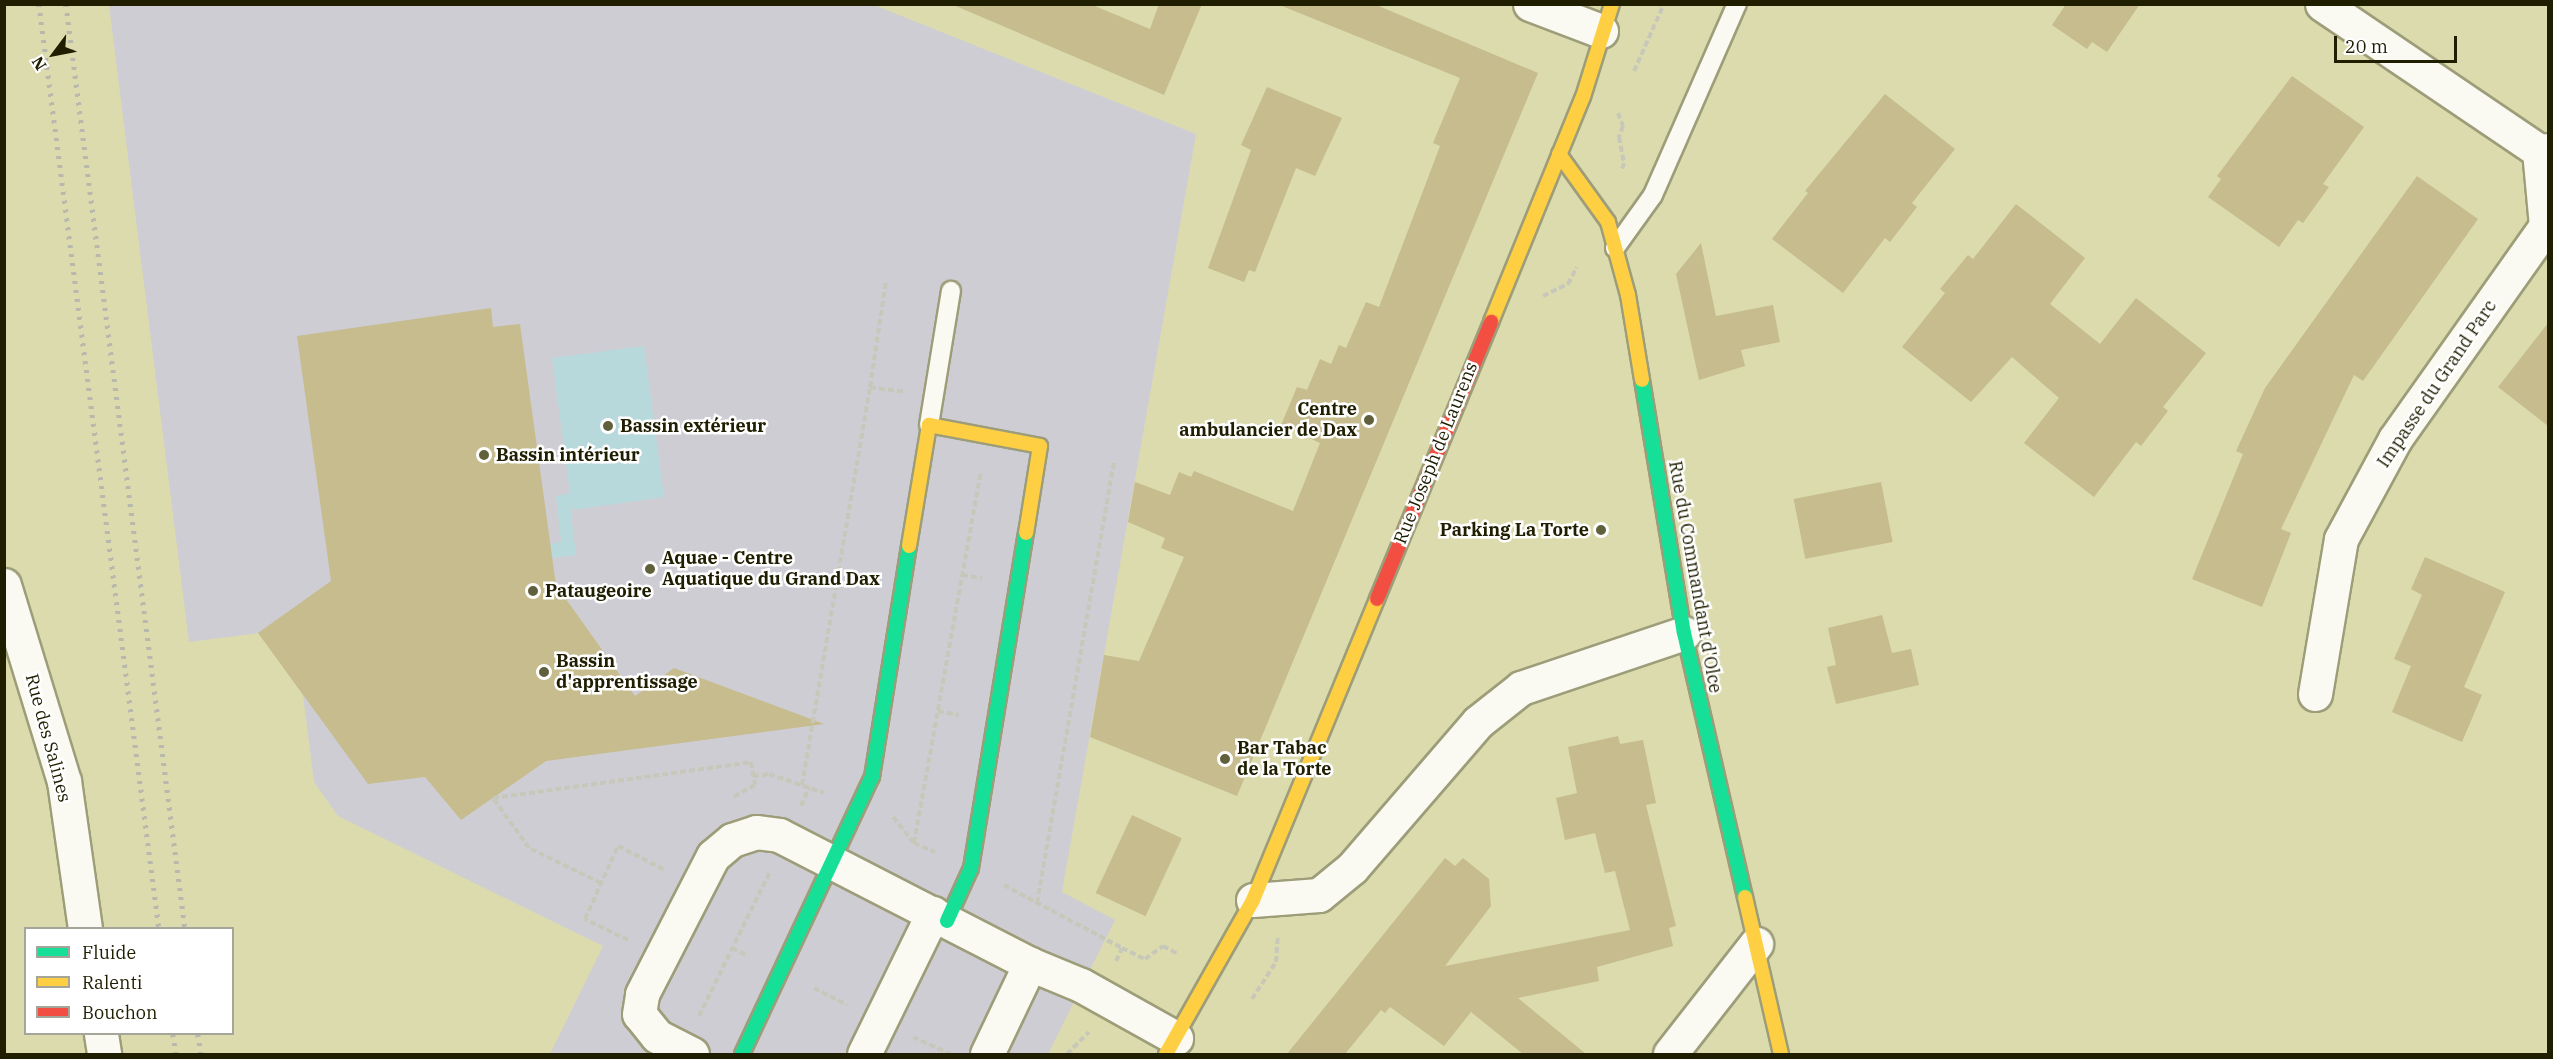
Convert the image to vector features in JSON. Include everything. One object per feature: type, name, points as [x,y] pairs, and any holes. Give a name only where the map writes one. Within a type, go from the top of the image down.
[{"type":"street","points":[[1530,4],[1607,18]]},
{"type":"street","points":[[2322,4],[2544,150]]},
{"type":"street","name":"Rue Joseph de Laurens","points":[[1171,1046],[1253,900],[1583,96],[1607,18]]},
{"type":"street","name":"Impasse du Grand Parc","points":[[2315,694],[2341,538],[2395,439],[2546,226],[2544,150]]},
{"type":"street","name":"Rue du Commandant d'Olce","points":[[1559,154],[1608,222],[1628,295],[1684,633],[1781,1054]]},
{"type":"street","points":[[742,1054],[835,864],[872,777],[929,425],[1040,446],[971,868],[940,917],[864,1054]]},
{"type":"street","name":"Rue des Salines","points":[[4,585],[64,781],[85,927]]},
{"type":"street","points":[[1253,900],[1291,900],[1319,894],[1352,867],[1500,702],[1521,688],[1684,633]]},
{"type":"street","points":[[693,1040],[657,1036],[639,1014],[642,994],[713,856],[732,840],[756,832],[786,839],[1030,964],[1081,985],[1171,1046]]},
{"type":"street","points":[[1670,1054],[1756,944]]},
{"type":"street","points":[[987,1054],[1030,964]]},
{"type":"street","points":[[101,1035],[104,1054]]},
{"type":"lane","points":[[1615,248],[1653,195],[1737,4]]},
{"type":"lane","points":[[929,425],[951,291]]},
{"type":"path","points":[[1630,78],[1664,4]]},
{"type":"path","points":[[1616,109],[1623,126],[1618,137],[1624,163],[1621,172]]},
{"type":"path","points":[[870,387],[886,280]]},
{"type":"path","points":[[1037,903],[1114,460]]},
{"type":"path","points":[[601,883],[529,848],[493,798],[751,762]]},
{"type":"path","points":[[693,1040],[732,948],[809,787],[769,774],[753,776]]},
{"type":"path","points":[[661,956],[585,920],[618,846],[698,886]]},
{"type":"path","points":[[1251,999],[1276,962],[1278,925]]},
{"type":"path","points":[[1111,969],[1122,948],[1145,959],[1163,946],[1179,955]]},
{"type":"path","points":[[732,948],[950,1054]]},
{"type":"shaded area","name":"Aquae - Centre Aquatique du Grand Dax","points":[[109,5],[874,5],[1196,134],[1062,892],[1115,920],[1048,1054],[550,1054],[603,946],[338,816],[314,782],[303,695],[259,633],[189,642]]},
{"type":"water","name":"Bassin extérieur","points":[[644,346],[664,497],[573,510],[570,506],[576,555],[552,558],[550,544],[561,542],[556,496],[570,493],[552,358]]},
{"type":"building","points":[[951,4],[1090,4],[1150,29],[1159,4],[1202,4],[1164,95]]},
{"type":"building","points":[[1277,4],[1374,4],[1538,73],[1237,796],[1090,737],[1104,655],[1139,661],[1184,557],[1161,548],[1165,538],[1128,522],[1135,482],[1170,495],[1179,472],[1191,477],[1194,471],[1293,511],[1320,443],[1281,425],[1297,387],[1307,390],[1320,359],[1331,364],[1339,345],[1346,348],[1366,302],[1379,307],[1440,146],[1433,143],[1460,78]]},
{"type":"building","points":[[2066,4],[2140,4],[2107,52],[2092,42],[2087,49],[2052,25]]},
{"type":"building","points":[[2292,76],[2364,127],[2323,184],[2329,187],[2303,223],[2298,220],[2279,247],[2208,197],[2221,179],[2217,176]]},
{"type":"building","points":[[1267,87],[1342,118],[1315,176],[1296,168],[1255,272],[1249,270],[1244,282],[1208,268],[1251,150],[1241,145]]},
{"type":"building","points":[[1885,94],[1955,149],[1912,203],[1917,207],[1890,242],[1885,238],[1843,293],[1772,239],[1808,193],[1805,191]]},
{"type":"building","points":[[2417,176],[2478,219],[2363,381],[2354,375],[2281,529],[2291,533],[2262,607],[2192,579],[2243,454],[2236,451],[2265,388]]},
{"type":"building","points":[[2016,204],[2085,258],[2050,304],[2100,344],[2136,298],[2206,353],[2163,407],[2168,411],[2141,446],[2136,442],[2094,497],[2024,443],[2059,398],[2012,357],[1971,402],[1902,347],[1945,293],[1940,289],[1968,255],[1973,259]]},
{"type":"building","points":[[1701,243],[1716,316],[1773,305],[1780,342],[1741,350],[1745,366],[1699,380],[1676,274]]},
{"type":"building","points":[[491,308],[493,327],[520,324],[556,585],[635,696],[674,668],[824,724],[546,761],[461,820],[425,777],[368,784],[258,633],[331,581],[297,336]]},
{"type":"building","points":[[2548,323],[2548,426],[2498,387]]},
{"type":"building","points":[[1881,482],[1893,542],[1805,559],[1794,499]]},
{"type":"building","points":[[2425,557],[2505,592],[2464,687],[2482,695],[2462,742],[2392,712],[2411,666],[2394,659],[2422,595],[2411,589]]},
{"type":"building","points":[[1882,615],[1892,653],[1911,649],[1919,685],[1836,704],[1827,667],[1836,665],[1828,628]]},
{"type":"building","points":[[1618,736],[1620,744],[1643,740],[1656,803],[1646,805],[1676,926],[1669,928],[1673,946],[1597,967],[1599,981],[1518,998],[1586,1054],[1523,1054],[1471,1012],[1444,1046],[1390,1007],[1385,1013],[1381,1010],[1345,1054],[1287,1054],[1445,858],[1455,866],[1463,858],[1489,879],[1491,906],[1445,966],[1630,930],[1615,871],[1605,873],[1595,833],[1565,840],[1556,798],[1577,793],[1568,747]]},
{"type":"building","points":[[1132,815],[1182,838],[1146,916],[1096,893]]},
{"type":"railway","points":[[39,4],[159,927]]},
{"type":"railway","points":[[66,4],[185,927]]},
{"type":"railway","points":[[173,1035],[176,1054]]},
{"type":"railway","points":[[198,1035],[201,1054]]},
{"type":"traffic: fast","points":[[1642,380],[1684,633],[1745,897]]},
{"type":"traffic: fast","points":[[947,921],[971,868],[1026,533]]},
{"type":"traffic: fast","points":[[742,1054],[872,777],[909,546]]},
{"type":"traffic: slow","points":[[1491,322],[1583,97],[1612,4]]},
{"type":"traffic: slow","points":[[1559,154],[1608,222],[1628,295],[1642,380]]},
{"type":"traffic: slow","points":[[909,546],[929,425],[1040,446],[1026,533]]},
{"type":"traffic: slow","points":[[1166,1054],[1253,900],[1377,599]]},
{"type":"traffic: slow","points":[[1745,897],[1781,1054]]},
{"type":"traffic: jam","points":[[1377,599],[1491,322]]},
{"type":"place","name":"Centre ambulancier de Dax","points":[[1369,420]]},
{"type":"place","name":"Bassin extérieur","points":[[608,426]]},
{"type":"place","name":"Bassin intérieur","points":[[484,455]]},
{"type":"place","name":"Parking La Torte","points":[[1601,530]]},
{"type":"place","name":"Aquae - Centre Aquatique du Grand Dax","points":[[650,569]]},
{"type":"place","name":"Pataugeoire","points":[[533,591]]},
{"type":"place","name":"Bassin d'apprentissage","points":[[544,672]]},
{"type":"place","name":"Bar Tabac de la Torte","points":[[1225,759]]}]
